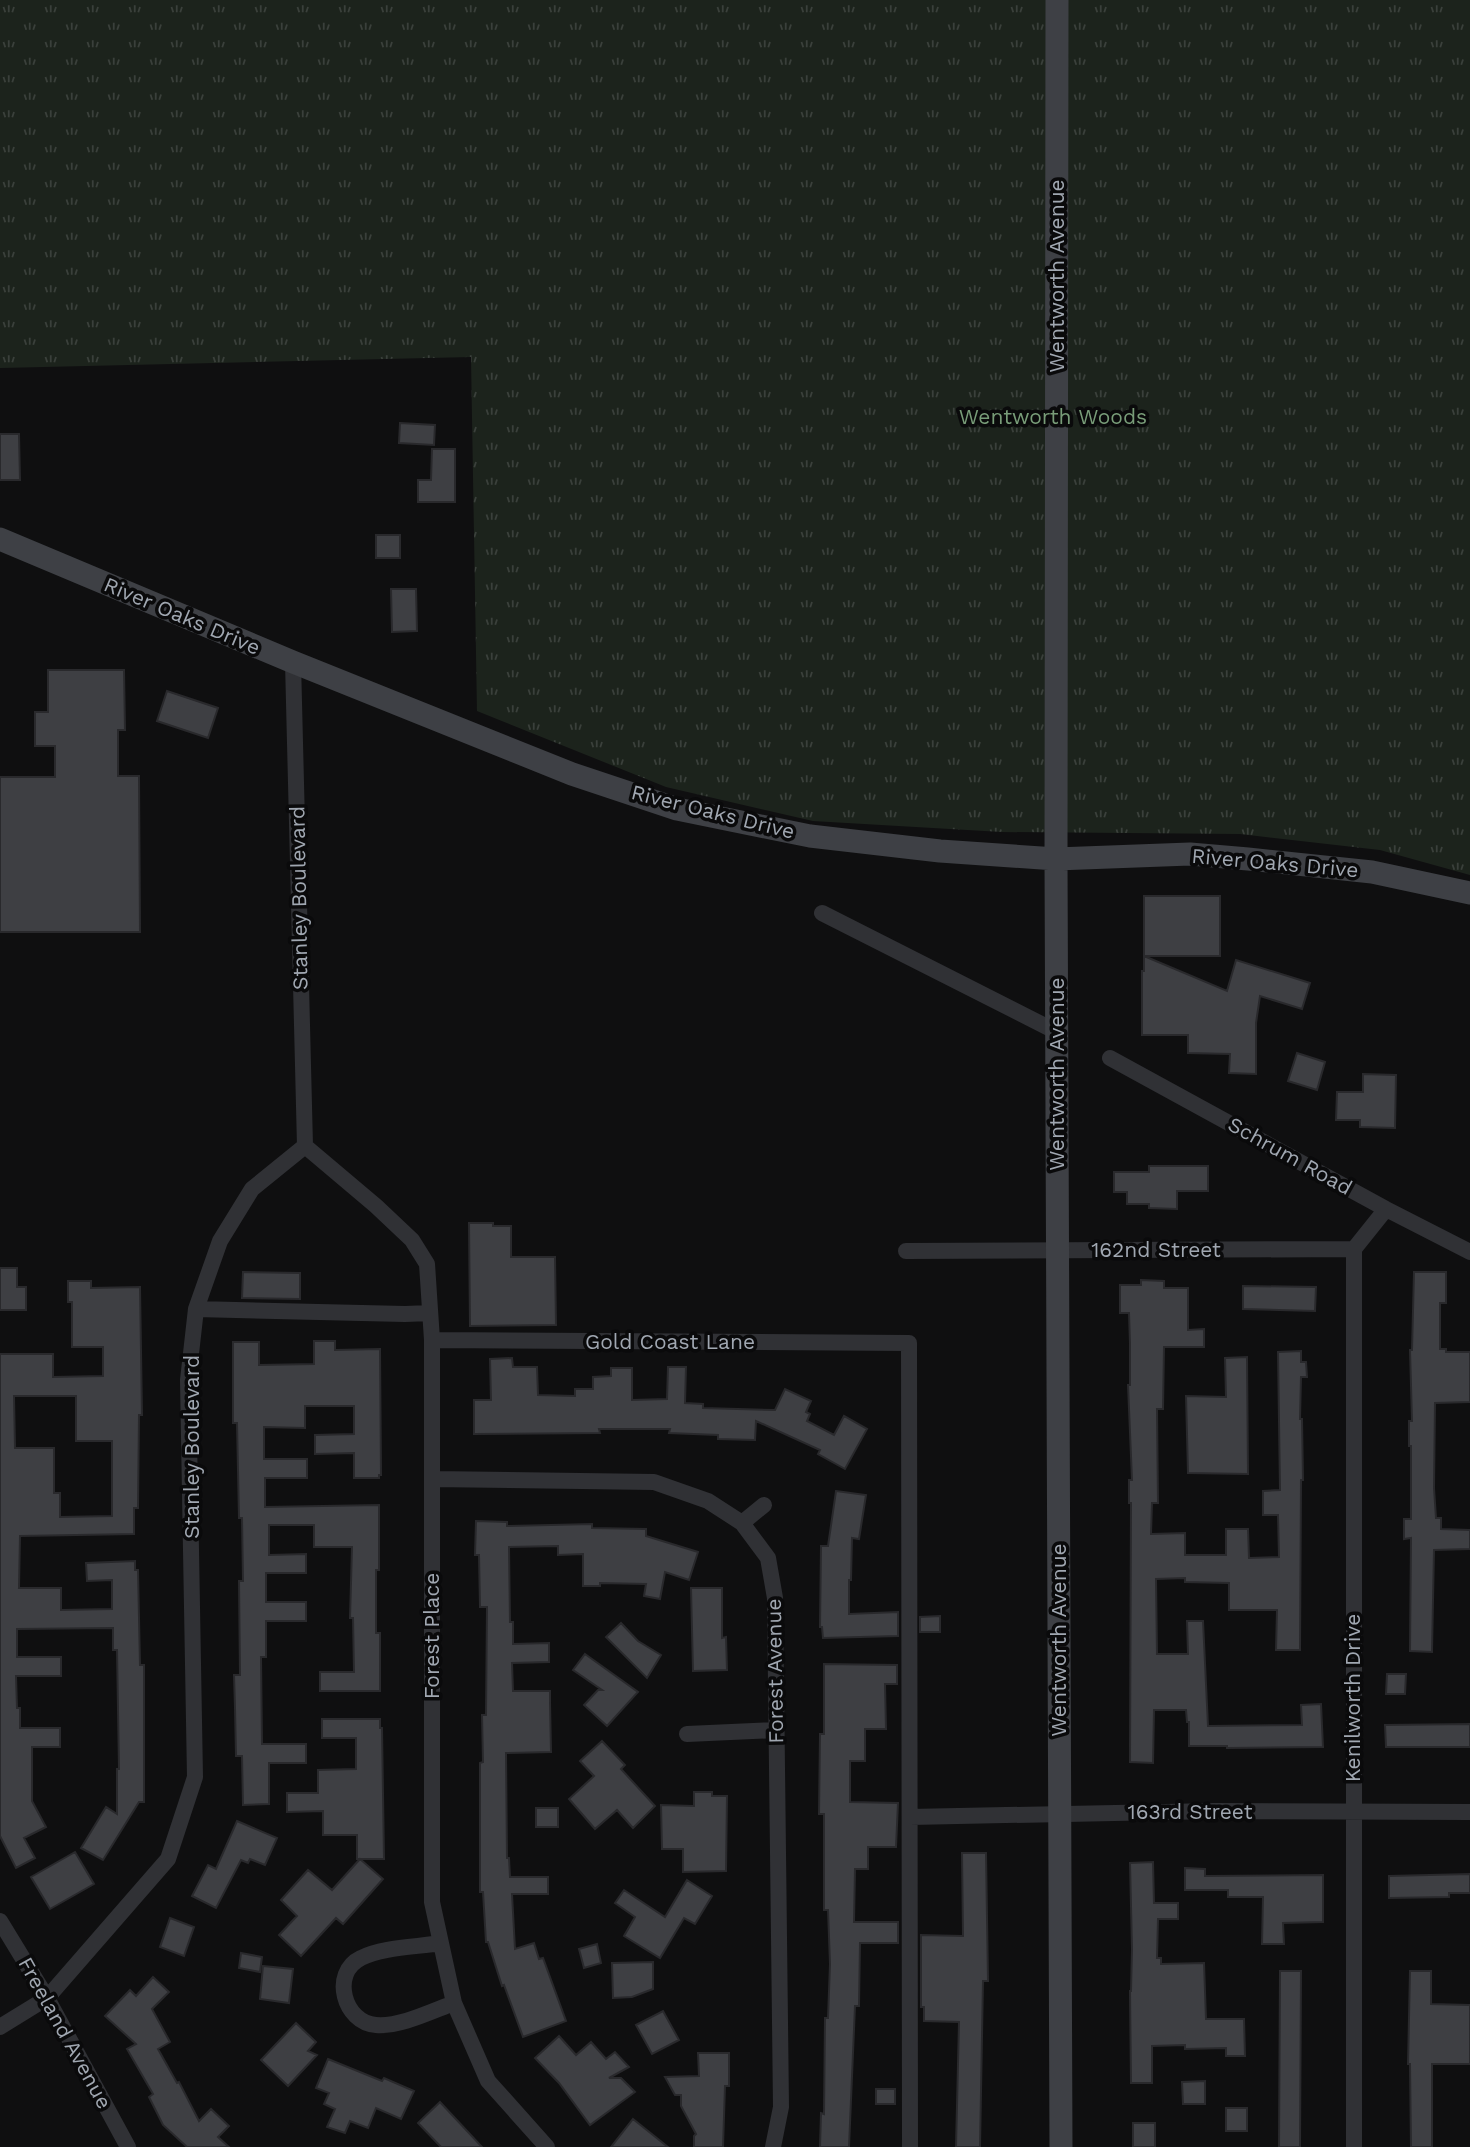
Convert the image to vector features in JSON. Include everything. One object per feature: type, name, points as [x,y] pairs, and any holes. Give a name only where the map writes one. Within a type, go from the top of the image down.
[{"type":"street","name":"Wentworth Avenue","points":[[1057,0],[1056,859],[1061,2147]]},
{"type":"street","name":"River Oaks Drive","points":[[0,539],[293,662],[572,774],[677,809],[810,836],[940,851],[1056,859],[1190,854],[1372,872],[1470,893]]},
{"type":"street","name":"Stanley Boulevard","points":[[0,2027],[47,1998],[168,1859],[195,1777],[188,1380],[196,1309],[220,1241],[252,1189],[305,1146],[293,662]]},
{"type":"street","points":[[822,913],[1057,1032]]},
{"type":"street","name":"Schrum Road","points":[[1110,1058],[1470,1252]]},
{"type":"street","name":"Forest Place","points":[[305,1146],[412,1240],[427,1264],[432,1340],[432,1902],[454,2003],[488,2081],[547,2147]]},
{"type":"street","points":[[1354,1249],[1386,1209]]},
{"type":"street","name":"162nd Street","points":[[906,1251],[1354,1249]]},
{"type":"street","name":"Kenilworth Drive","points":[[1354,1249],[1354,2147]]},
{"type":"street","points":[[196,1309],[430,1313]]},
{"type":"street","name":"Gold Coast Lane","points":[[432,1340],[909,1343],[910,1817]]},
{"type":"street","name":"Forest Avenue","points":[[432,1479],[654,1482],[708,1501],[742,1523],[768,1558],[775,1598],[781,2107],[773,2147]]},
{"type":"street","points":[[742,1523],[764,1505]]},
{"type":"street","points":[[687,1734],[776,1730]]},
{"type":"street","name":"163rd Street","points":[[910,1817],[1214,1811],[1470,1812]]},
{"type":"street","points":[[910,1817],[910,2147]]},
{"type":"street","name":"Freeland Avenue","points":[[0,1921],[47,1998],[128,2147]]},
{"type":"street","points":[[441,1943],[374,1953],[359,1958],[346,1970],[343,1985],[346,2001],[353,2015],[366,2024],[379,2025],[394,2024],[454,2003]]},
{"type":"green space","name":"Wentworth Woods","points":[[0,0],[1470,0],[1470,875],[1380,850],[1240,834],[1002,832],[813,821],[666,787],[477,711],[471,357],[0,368]]},
{"type":"building","points":[[400,423],[435,425],[434,445],[399,443]]},
{"type":"building","points":[[0,434],[19,434],[20,480],[0,480]]},
{"type":"building","points":[[432,449],[455,449],[455,502],[418,502],[418,480],[431,480]]},
{"type":"building","points":[[376,535],[400,535],[400,558],[376,558]]},
{"type":"building","points":[[391,589],[416,589],[417,631],[392,632]]},
{"type":"building","points":[[48,670],[124,670],[125,730],[118,730],[118,776],[139,776],[140,932],[0,932],[0,777],[55,777],[55,746],[35,746],[35,712],[48,712]]},
{"type":"building","points":[[167,691],[218,708],[208,738],[157,721]]},
{"type":"building","points":[[1144,896],[1220,896],[1220,956],[1144,956]]},
{"type":"building","points":[[1144,956],[1227,991],[1236,960],[1310,983],[1302,1009],[1260,996],[1256,1023],[1256,1074],[1229,1073],[1230,1054],[1188,1053],[1188,1035],[1142,1035]]},
{"type":"building","points":[[1297,1053],[1325,1062],[1317,1090],[1288,1081]]},
{"type":"building","points":[[1363,1074],[1396,1075],[1395,1128],[1360,1127],[1360,1120],[1336,1120],[1337,1092],[1363,1092]]},
{"type":"building","points":[[1149,1166],[1208,1166],[1208,1191],[1177,1191],[1177,1209],[1149,1208],[1149,1204],[1127,1204],[1127,1192],[1114,1192],[1114,1172],[1149,1172]]},
{"type":"building","points":[[469,1223],[511,1226],[511,1257],[555,1257],[556,1325],[470,1326]]},
{"type":"building","points":[[0,1268],[17,1268],[17,1287],[26,1287],[26,1310],[0,1310]]},
{"type":"building","points":[[243,1272],[300,1273],[300,1299],[242,1298]]},
{"type":"building","points":[[1414,1272],[1446,1272],[1446,1303],[1440,1303],[1440,1349],[1446,1349],[1446,1352],[1470,1352],[1470,1402],[1435,1403],[1436,1518],[1441,1518],[1441,1529],[1470,1530],[1470,1549],[1434,1550],[1432,1652],[1410,1651],[1411,1538],[1404,1539],[1404,1519],[1411,1519],[1409,1421],[1412,1421],[1410,1350]]},
{"type":"building","points":[[1141,1280],[1164,1281],[1164,1288],[1188,1288],[1188,1330],[1204,1329],[1204,1347],[1164,1347],[1163,1409],[1157,1409],[1158,1503],[1152,1503],[1151,1534],[1185,1533],[1185,1555],[1226,1555],[1226,1529],[1248,1529],[1249,1558],[1279,1557],[1278,1515],[1263,1515],[1263,1491],[1280,1490],[1278,1352],[1301,1351],[1301,1362],[1306,1362],[1307,1377],[1301,1377],[1300,1419],[1303,1480],[1300,1650],[1276,1650],[1277,1610],[1229,1610],[1229,1583],[1185,1582],[1185,1578],[1156,1579],[1157,1654],[1188,1654],[1187,1621],[1203,1621],[1208,1726],[1302,1725],[1301,1705],[1321,1704],[1323,1747],[1189,1746],[1186,1710],[1154,1710],[1153,1763],[1130,1762],[1130,1344],[1129,1313],[1120,1313],[1120,1285],[1141,1285]]},
{"type":"building","points":[[68,1281],[91,1281],[91,1288],[140,1287],[142,1415],[139,1415],[138,1508],[134,1508],[134,1534],[20,1536],[19,1588],[61,1588],[61,1610],[112,1609],[112,1580],[87,1581],[86,1563],[135,1561],[135,1570],[138,1570],[140,1665],[144,1665],[144,1802],[139,1802],[103,1860],[81,1848],[106,1807],[117,1814],[117,1650],[113,1650],[113,1628],[17,1629],[17,1657],[61,1657],[61,1676],[16,1676],[20,1728],[60,1728],[60,1747],[32,1747],[32,1801],[46,1827],[24,1838],[35,1858],[16,1868],[0,1836],[0,1354],[53,1354],[53,1377],[103,1376],[103,1347],[72,1347],[72,1302],[68,1302]],"holes":[[[14,1396],[76,1396],[76,1441],[112,1441],[112,1516],[60,1517],[60,1493],[54,1493],[54,1448],[15,1448]]]},
{"type":"building","points":[[1243,1286],[1316,1287],[1315,1311],[1243,1309]]},
{"type":"building","points":[[314,1341],[335,1341],[335,1350],[380,1349],[381,1475],[379,1478],[354,1478],[354,1453],[315,1454],[315,1435],[354,1434],[354,1406],[305,1406],[305,1428],[264,1427],[264,1459],[307,1459],[307,1478],[265,1478],[265,1507],[379,1505],[376,1633],[380,1633],[380,1691],[320,1691],[320,1672],[354,1672],[353,1618],[350,1618],[352,1547],[314,1547],[314,1525],[269,1525],[269,1555],[306,1554],[306,1573],[266,1573],[266,1602],[306,1602],[306,1621],[266,1621],[266,1657],[261,1657],[262,1744],[306,1744],[306,1763],[269,1763],[269,1804],[243,1805],[242,1756],[236,1756],[234,1675],[240,1675],[239,1581],[243,1581],[237,1423],[233,1423],[233,1342],[259,1342],[259,1365],[314,1364]]},
{"type":"building","points":[[1247,1357],[1248,1474],[1188,1473],[1186,1396],[1226,1397],[1225,1358]]},
{"type":"building","points":[[512,1358],[513,1367],[537,1367],[538,1395],[575,1396],[575,1389],[593,1389],[593,1377],[611,1376],[611,1368],[632,1368],[632,1400],[667,1399],[668,1367],[686,1367],[685,1403],[703,1404],[703,1408],[775,1410],[785,1389],[811,1401],[806,1412],[810,1414],[807,1421],[834,1435],[844,1416],[867,1429],[845,1469],[818,1454],[820,1450],[756,1421],[755,1440],[669,1433],[670,1429],[599,1429],[600,1433],[474,1434],[474,1400],[491,1400],[490,1359]]},
{"type":"building","points":[[836,1491],[866,1495],[859,1539],[852,1538],[849,1614],[898,1612],[898,1636],[823,1638],[820,1627],[821,1546],[828,1546]]},
{"type":"building","points":[[476,1521],[507,1522],[507,1526],[592,1524],[592,1528],[646,1529],[646,1536],[698,1552],[689,1580],[665,1572],[660,1599],[644,1596],[646,1584],[600,1583],[600,1586],[583,1586],[583,1554],[558,1555],[558,1546],[509,1547],[513,1644],[549,1643],[549,1662],[512,1663],[513,1691],[550,1691],[551,1752],[506,1753],[507,1858],[510,1877],[548,1877],[548,1894],[512,1894],[515,1949],[534,1943],[539,1959],[543,1958],[566,2021],[523,2037],[486,1942],[483,1892],[480,1892],[480,1763],[483,1762],[482,1715],[486,1715],[487,1607],[480,1607],[479,1555],[475,1555]]},
{"type":"building","points":[[691,1588],[722,1588],[722,1638],[726,1637],[727,1670],[693,1671]]},
{"type":"building","points":[[940,1616],[940,1632],[920,1632],[920,1617]]},
{"type":"building","points":[[621,1623],[638,1641],[661,1655],[647,1678],[606,1637]]},
{"type":"building","points":[[585,1654],[638,1692],[607,1726],[584,1705],[598,1690],[602,1690],[573,1670]]},
{"type":"building","points":[[824,1664],[897,1665],[897,1684],[885,1684],[886,1729],[865,1729],[865,1761],[850,1761],[850,1802],[898,1803],[896,1847],[868,1847],[868,1869],[855,1869],[854,1922],[898,1922],[898,1943],[860,1943],[859,2006],[855,2006],[849,2147],[820,2147],[821,2113],[824,2114],[825,2018],[828,2018],[830,1964],[828,1910],[824,1910],[824,1814],[819,1814],[820,1734],[824,1734]]},
{"type":"building","points":[[1387,1674],[1406,1674],[1405,1694],[1386,1694]]},
{"type":"building","points":[[322,1719],[380,1719],[384,1859],[357,1859],[357,1835],[323,1835],[323,1811],[287,1812],[287,1793],[318,1793],[318,1770],[356,1769],[356,1738],[322,1738]]},
{"type":"building","points":[[1470,1724],[1470,1747],[1386,1747],[1385,1725]]},
{"type":"building","points":[[602,1741],[625,1765],[621,1769],[655,1806],[633,1828],[617,1810],[595,1829],[569,1799],[594,1776],[580,1761]]},
{"type":"building","points":[[694,1792],[712,1792],[712,1796],[727,1796],[726,1871],[683,1872],[683,1849],[662,1849],[661,1805],[694,1806]]},
{"type":"building","points":[[536,1808],[558,1808],[558,1827],[536,1827]]},
{"type":"building","points":[[237,1821],[277,1838],[265,1865],[250,1859],[248,1863],[241,1860],[216,1908],[192,1896],[208,1865],[216,1869]]},
{"type":"building","points":[[75,1852],[94,1884],[50,1909],[31,1877]]},
{"type":"building","points":[[962,1853],[986,1853],[988,1981],[983,1981],[980,2147],[956,2147],[959,2022],[924,2021],[924,2007],[921,2007],[921,1935],[963,1936]]},
{"type":"building","points":[[360,1859],[383,1879],[343,1924],[336,1918],[301,1956],[279,1935],[297,1916],[281,1900],[308,1870],[332,1890]]},
{"type":"building","points":[[1153,1862],[1154,1903],[1178,1903],[1178,1919],[1158,1919],[1157,1958],[1161,1958],[1161,1964],[1204,1963],[1206,2019],[1244,2019],[1245,2056],[1226,2056],[1226,2048],[1185,2049],[1185,2045],[1152,2046],[1152,2083],[1131,2083],[1130,1863]]},
{"type":"building","points":[[1185,1868],[1205,1869],[1205,1876],[1323,1875],[1323,1922],[1283,1923],[1284,1944],[1262,1944],[1263,1897],[1228,1897],[1228,1890],[1185,1890]]},
{"type":"building","points":[[1470,1874],[1470,1893],[1449,1893],[1449,1897],[1389,1898],[1389,1876]]},
{"type":"building","points":[[687,1880],[712,1896],[695,1924],[684,1918],[660,1958],[624,1936],[635,1917],[615,1903],[624,1890],[665,1917]]},
{"type":"building","points":[[170,1918],[194,1927],[184,1956],[160,1947]]},
{"type":"building","points":[[597,1944],[601,1963],[584,1968],[579,1949]]},
{"type":"building","points":[[241,1953],[262,1957],[260,1972],[239,1968]]},
{"type":"building","points":[[653,1962],[653,1989],[632,1997],[613,1998],[612,1963]]},
{"type":"building","points":[[263,1966],[293,1969],[289,2003],[260,1999]]},
{"type":"building","points":[[1280,1971],[1301,1971],[1300,2147],[1279,2147]]},
{"type":"building","points":[[1410,1971],[1431,1971],[1431,2004],[1470,2005],[1470,2064],[1432,2064],[1432,2147],[1411,2147],[1408,2064]]},
{"type":"building","points":[[153,1977],[169,1992],[152,2009],[170,2042],[158,2049],[199,2121],[211,2109],[229,2126],[218,2137],[229,2147],[187,2147],[163,2125],[149,2097],[153,2094],[127,2049],[136,2044],[105,2016],[130,1990],[136,1996]]},
{"type":"building","points":[[663,2011],[679,2040],[652,2054],[636,2025]]},
{"type":"building","points":[[296,2023],[316,2042],[308,2051],[317,2055],[288,2086],[261,2060]]},
{"type":"building","points":[[559,2036],[576,2055],[591,2042],[606,2059],[615,2052],[629,2067],[609,2078],[621,2078],[635,2092],[590,2125],[559,2083],[535,2058]]},
{"type":"building","points":[[698,2053],[729,2053],[729,2086],[725,2086],[723,2147],[694,2147],[696,2134],[681,2106],[681,2095],[675,2095],[665,2077],[699,2076]]},
{"type":"building","points":[[328,2059],[414,2091],[401,2119],[376,2108],[368,2128],[350,2121],[345,2133],[327,2127],[335,2109],[324,2104],[329,2093],[316,2088]]},
{"type":"building","points":[[1205,2081],[1205,2104],[1183,2104],[1182,2082]]},
{"type":"building","points":[[876,2089],[895,2089],[895,2104],[876,2104]]},
{"type":"building","points":[[440,2102],[482,2147],[441,2147],[418,2123]]},
{"type":"building","points":[[1226,2108],[1247,2108],[1247,2131],[1226,2131]]},
{"type":"building","points":[[633,2119],[668,2147],[611,2147]]},
{"type":"building","points":[[1133,2123],[1155,2123],[1155,2147],[1133,2147]]}]
